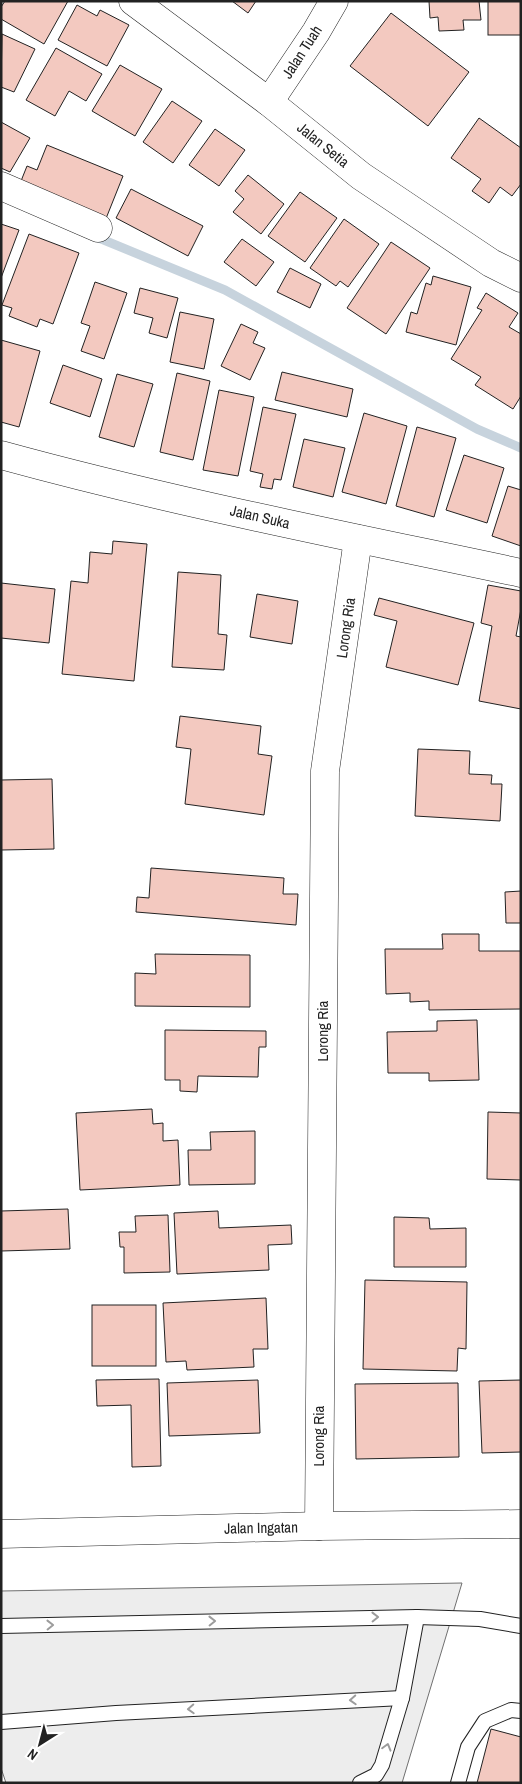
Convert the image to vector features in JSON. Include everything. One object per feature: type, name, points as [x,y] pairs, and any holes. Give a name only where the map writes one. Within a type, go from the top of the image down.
[{"type":"street","name":"Jalan Setia","points":[[133,1],[269,102],[361,176],[491,263],[521,278]]},
{"type":"street","name":"Jalan Tuah","points":[[269,102],[316,32],[334,1]]},
{"type":"street","points":[[1,186],[98,228]]},
{"type":"street","name":"Jalan Suka","points":[[1,455],[88,479],[521,573]]},
{"type":"street","name":"Lorong Ria","points":[[319,1526],[325,771],[358,539]]},
{"type":"street","name":"Jalan Ingatan","points":[[1,1534],[319,1526],[521,1524]]},
{"type":"lane","points":[[1,1626],[417,1616],[480,1619],[521,1626]]},
{"type":"lane","points":[[360,1783],[376,1775],[382,1765],[402,1698],[417,1616]]},
{"type":"lane","points":[[1,1722],[116,1713],[402,1698]]},
{"type":"lane","points":[[458,1783],[468,1747],[485,1721],[511,1710],[521,1711]]},
{"type":"shaded area","points":[[462,1583],[402,1783],[6,1783],[1,1768],[1,1591]]},
{"type":"building","points":[[5,1],[68,1],[44,44],[1,19],[1,7]]},
{"type":"building","points":[[232,1],[256,1],[248,13]]},
{"type":"building","points":[[429,1],[479,1],[481,20],[463,20],[464,30],[439,31],[438,17],[430,18]]},
{"type":"building","points":[[488,1],[521,1],[521,35],[488,35]]},
{"type":"building","points":[[77,5],[97,16],[100,10],[129,25],[107,66],[58,40]]},
{"type":"building","points":[[391,13],[469,72],[428,126],[350,66]]},
{"type":"building","points":[[2,34],[35,49],[14,92],[1,87]]},
{"type":"building","points":[[56,48],[102,74],[86,101],[69,91],[55,116],[26,100]]},
{"type":"building","points":[[120,65],[162,89],[135,136],[92,111]]},
{"type":"building","points":[[172,101],[202,121],[173,163],[143,142]]},
{"type":"building","points":[[479,118],[521,148],[521,184],[512,196],[500,187],[489,203],[472,191],[481,179],[451,158]]},
{"type":"building","points":[[1,122],[30,138],[10,172],[1,168]]},
{"type":"building","points":[[215,129],[245,150],[219,186],[189,165]]},
{"type":"building","points":[[47,145],[123,176],[105,221],[19,186],[27,166],[37,170]]},
{"type":"building","points":[[248,175],[284,204],[261,234],[233,212],[244,199],[235,191]]},
{"type":"building","points":[[131,189],[203,226],[188,256],[116,218]]},
{"type":"building","points":[[300,192],[337,218],[305,262],[268,236]]},
{"type":"building","points":[[344,219],[379,244],[348,287],[340,281],[336,286],[310,268]]},
{"type":"building","points":[[1,224],[19,230],[1,278]]},
{"type":"building","points":[[29,234],[79,253],[53,324],[40,319],[37,327],[9,316],[12,308],[2,305]]},
{"type":"building","points":[[242,239],[274,262],[256,286],[224,262]]},
{"type":"building","points":[[391,242],[430,268],[386,334],[347,308]]},
{"type":"building","points":[[290,268],[321,284],[310,308],[277,292]]},
{"type":"building","points":[[433,276],[471,287],[456,345],[406,332],[411,312],[417,314],[426,283],[431,285]]},
{"type":"building","points":[[95,282],[127,293],[104,359],[81,351],[90,326],[81,323]]},
{"type":"building","points":[[140,288],[178,298],[167,338],[149,333],[153,318],[134,313]]},
{"type":"building","points":[[486,293],[518,313],[509,327],[521,334],[521,396],[513,409],[475,385],[481,377],[451,359],[482,310],[477,308]]},
{"type":"building","points":[[180,312],[214,319],[204,369],[170,362]]},
{"type":"building","points":[[241,324],[258,332],[253,343],[265,348],[250,380],[221,366]]},
{"type":"building","points":[[1,340],[40,351],[19,427],[1,422]]},
{"type":"building","points":[[63,365],[102,379],[90,417],[50,403]]},
{"type":"building","points":[[282,372],[353,389],[347,417],[275,400]]},
{"type":"building","points":[[177,373],[210,381],[193,460],[160,452]]},
{"type":"building","points":[[117,374],[153,384],[134,447],[99,437]]},
{"type":"building","points":[[219,390],[254,397],[238,476],[203,470]]},
{"type":"building","points":[[263,407],[296,414],[281,480],[274,479],[272,489],[260,487],[263,474],[250,471]]},
{"type":"building","points":[[364,413],[407,426],[386,504],[342,492]]},
{"type":"building","points":[[417,427],[456,438],[434,517],[396,506]]},
{"type":"building","points":[[304,439],[345,448],[333,497],[293,487]]},
{"type":"building","points":[[464,455],[504,468],[487,523],[446,510]]},
{"type":"building","points":[[508,486],[521,490],[521,546],[492,536]]},
{"type":"building","points":[[113,541],[147,544],[134,681],[62,674],[71,581],[88,583],[90,552],[112,554]]},
{"type":"building","points":[[178,572],[221,575],[218,634],[227,635],[224,670],[172,667]]},
{"type":"building","points":[[1,583],[55,589],[49,643],[1,638]]},
{"type":"building","points":[[488,585],[521,591],[521,609],[516,636],[521,637],[521,709],[479,701],[492,626],[481,623]]},
{"type":"building","points":[[257,594],[298,601],[292,644],[250,637]]},
{"type":"building","points":[[379,598],[474,623],[458,685],[386,667],[397,621],[374,615]]},
{"type":"building","points":[[180,716],[261,726],[258,754],[272,756],[264,815],[185,804],[191,749],[176,747]]},
{"type":"building","points":[[418,749],[470,751],[469,774],[492,775],[491,784],[502,784],[500,821],[415,816]]},
{"type":"building","points":[[52,779],[54,849],[1,850],[1,780]]},
{"type":"building","points":[[151,868],[284,878],[283,894],[298,894],[296,925],[136,912],[137,897],[149,898]]},
{"type":"building","points":[[521,891],[521,923],[506,923],[505,892]]},
{"type":"building","points":[[442,934],[479,934],[479,951],[521,951],[521,1009],[429,1010],[429,1001],[410,1002],[410,993],[386,994],[385,949],[443,949]]},
{"type":"building","points":[[155,954],[250,955],[250,1007],[135,1006],[135,973],[156,974]]},
{"type":"building","points":[[477,1020],[479,1080],[429,1081],[429,1073],[388,1073],[387,1032],[437,1031],[437,1021]]},
{"type":"building","points":[[165,1030],[266,1031],[266,1047],[259,1047],[258,1077],[198,1076],[197,1092],[180,1091],[180,1080],[165,1080]]},
{"type":"building","points":[[152,1109],[153,1124],[163,1123],[163,1141],[178,1140],[180,1185],[80,1190],[76,1113]]},
{"type":"building","points":[[488,1112],[521,1113],[521,1180],[487,1179]]},
{"type":"building","points":[[255,1131],[255,1184],[189,1185],[188,1150],[211,1150],[210,1132]]},
{"type":"building","points":[[68,1209],[70,1249],[1,1251],[1,1211]]},
{"type":"building","points":[[218,1211],[219,1228],[291,1225],[292,1244],[268,1245],[269,1270],[177,1274],[174,1213]]},
{"type":"building","points":[[168,1215],[170,1272],[124,1273],[124,1247],[120,1247],[119,1232],[136,1232],[135,1216]]},
{"type":"building","points":[[394,1217],[429,1218],[430,1229],[466,1228],[466,1267],[394,1267]]},
{"type":"building","points":[[365,1280],[467,1282],[466,1349],[458,1348],[457,1371],[363,1369]]},
{"type":"building","points":[[266,1298],[268,1349],[253,1349],[254,1367],[187,1370],[186,1361],[166,1362],[163,1303]]},
{"type":"building","points":[[92,1305],[156,1305],[156,1366],[92,1366]]},
{"type":"building","points":[[159,1379],[161,1466],[132,1467],[131,1405],[97,1406],[96,1380]]},
{"type":"building","points":[[258,1380],[260,1433],[169,1436],[167,1383]]},
{"type":"building","points":[[521,1380],[521,1452],[482,1453],[479,1381]]},
{"type":"building","points":[[458,1383],[459,1457],[356,1459],[355,1384]]},
{"type":"building","points":[[491,1729],[521,1737],[521,1783],[477,1783]]},
{"type":"waterway","points":[[94,236],[225,290],[477,429],[521,448]]}]
